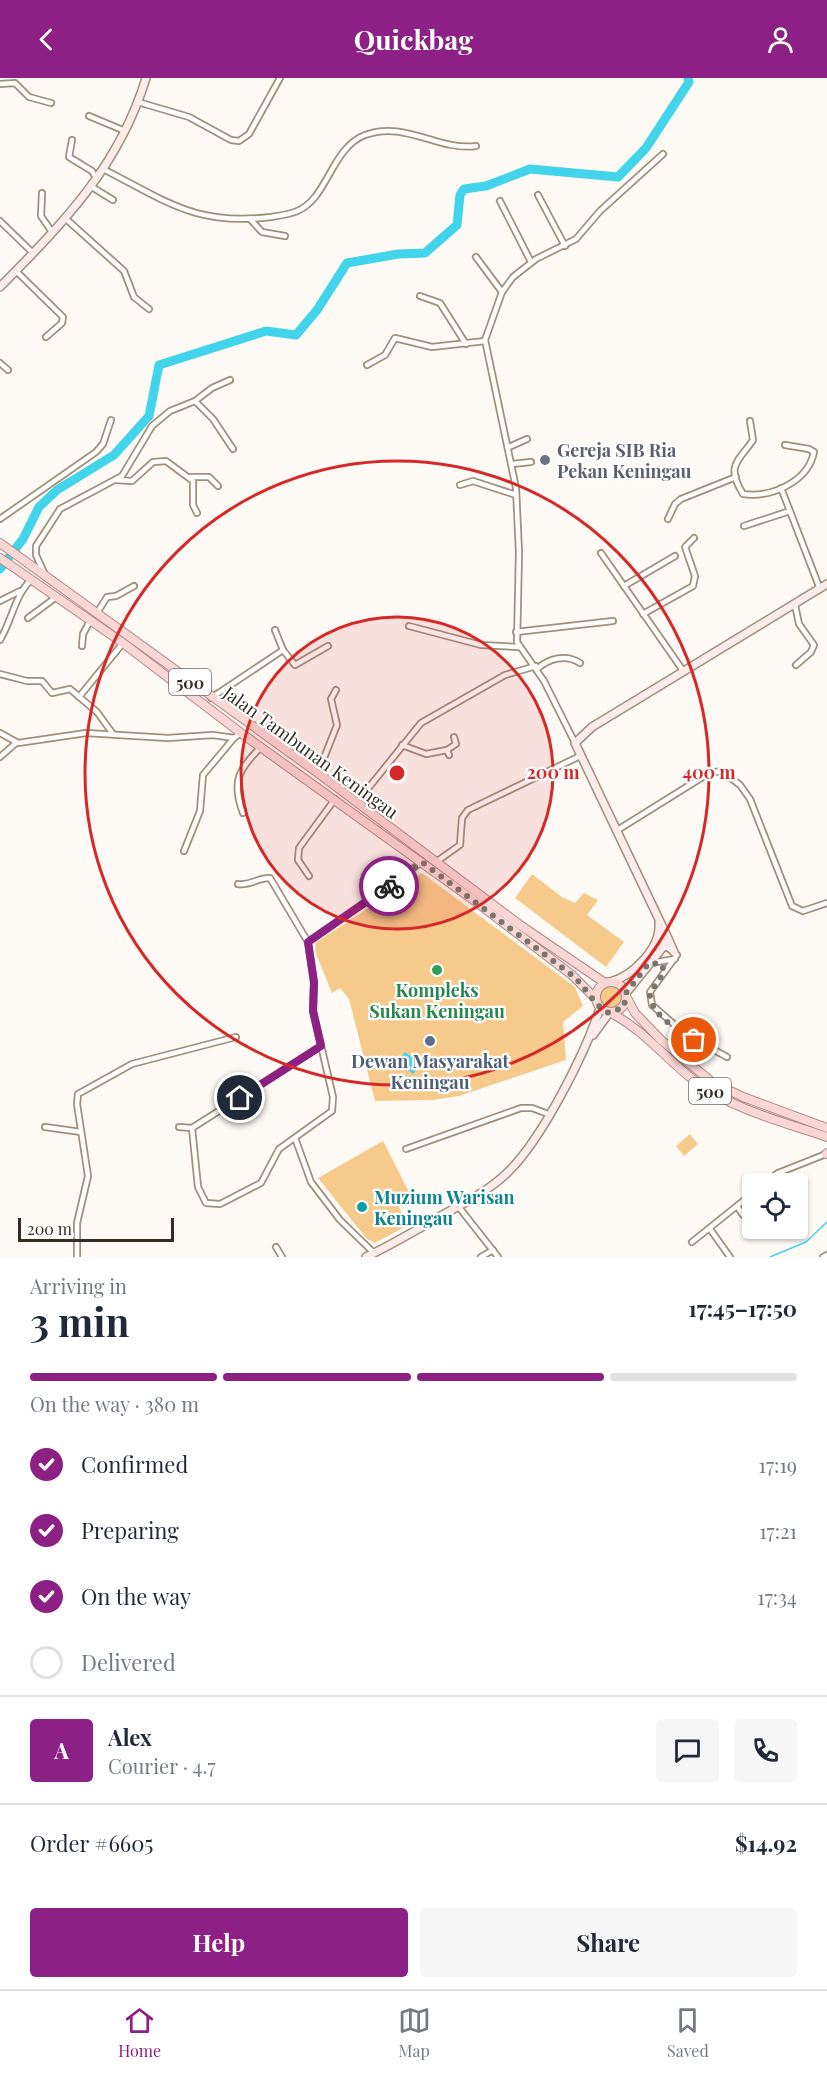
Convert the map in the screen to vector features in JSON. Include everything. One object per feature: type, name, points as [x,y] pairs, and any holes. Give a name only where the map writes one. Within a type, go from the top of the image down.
[{"type":"main road","name":"Jalan Tambunan Keningau","points":[[0,543],[211,698],[318,773],[436,862],[608,982]]},
{"type":"main road","name":"Jalan Tambunan Keningau","points":[[0,558],[123,643],[241,733],[422,862],[572,975],[596,999]]},
{"type":"main road","points":[[55,584],[59,593],[88,619]]},
{"type":"main road","points":[[596,999],[598,989],[608,982]]},
{"type":"main road","name":"500","points":[[608,982],[620,984],[635,1013],[661,1040],[712,1082],[743,1097],[827,1128]]},
{"type":"main road","points":[[610,1013],[624,1007],[626,995]]},
{"type":"main road","name":"500","points":[[596,999],[600,1008],[634,1026],[696,1082],[711,1092],[738,1106],[827,1139]]},
{"type":"street","points":[[138,102],[189,117],[231,140],[239,141],[249,134],[280,78]]},
{"type":"street","points":[[0,287],[65,218],[105,170],[138,102],[144,79]]},
{"type":"street","points":[[0,84],[15,83],[29,97],[51,103]]},
{"type":"street","points":[[89,116],[125,131]]},
{"type":"street","points":[[105,170],[192,213],[210,218],[250,219],[292,214],[305,208],[346,150],[363,136],[402,131],[455,148],[476,146]]},
{"type":"street","points":[[72,141],[69,157],[92,171],[97,180]]},
{"type":"street","points":[[663,154],[600,211],[579,236],[565,246],[531,262],[513,277],[502,292],[485,341],[509,447],[516,495],[519,570],[516,632],[519,647],[537,668],[675,955]]},
{"type":"street","points":[[92,187],[113,201]]},
{"type":"street","points":[[42,193],[41,216],[52,232]]},
{"type":"street","points":[[538,195],[565,246]]},
{"type":"street","points":[[500,201],[531,262]]},
{"type":"street","points":[[65,218],[124,271],[134,297],[149,309]]},
{"type":"street","points":[[250,219],[262,232],[285,236]]},
{"type":"street","points":[[0,221],[33,253]]},
{"type":"street","points":[[476,257],[502,292]]},
{"type":"street","points":[[16,271],[63,317],[62,323],[46,337]]},
{"type":"street","points":[[420,296],[440,303],[466,344]]},
{"type":"street","points":[[367,365],[385,355],[395,338],[424,346],[485,341]]},
{"type":"street","points":[[0,363],[8,370]]},
{"type":"street","points":[[46,577],[36,555],[36,546],[58,511],[116,480],[126,471],[149,429],[170,411],[195,401],[212,388],[230,380]]},
{"type":"street","points":[[195,401],[213,418],[233,449]]},
{"type":"street","points":[[0,519],[96,452],[103,444],[111,420]]},
{"type":"street","points":[[750,421],[753,440],[737,459],[736,477],[744,494],[761,494],[781,488],[800,477],[814,454],[809,449],[785,445]]},
{"type":"street","points":[[509,447],[527,439]]},
{"type":"street","points":[[116,480],[132,481],[158,460],[166,461],[193,481],[193,506],[197,513]]},
{"type":"street","points":[[512,464],[531,462]]},
{"type":"street","points":[[190,477],[209,477],[219,486]]},
{"type":"street","points":[[668,519],[675,504],[681,500],[736,477]]},
{"type":"street","points":[[460,485],[473,481],[516,495]]},
{"type":"street","points":[[574,743],[592,727],[824,587],[781,488]]},
{"type":"street","points":[[744,526],[790,511]]},
{"type":"street","points":[[643,614],[693,586],[695,576],[685,547],[694,538]]},
{"type":"street","points":[[601,553],[684,672]]},
{"type":"street","points":[[624,586],[675,556]]},
{"type":"street","points":[[0,602],[20,591],[31,580]]},
{"type":"street","points":[[97,613],[108,597],[116,596],[134,586]]},
{"type":"street","points":[[0,640],[14,614],[20,591]]},
{"type":"street","points":[[28,618],[55,598]]},
{"type":"street","points":[[795,605],[799,624],[814,645],[811,652],[796,665]]},
{"type":"street","points":[[82,646],[88,619]]},
{"type":"street","points":[[516,632],[613,621]]},
{"type":"street","points":[[409,626],[481,645],[519,647]]},
{"type":"street","points":[[275,630],[283,650],[295,665],[328,646]]},
{"type":"street","points":[[79,697],[123,643]]},
{"type":"street","points":[[211,698],[283,650]]},
{"type":"street","points":[[357,802],[402,745],[430,717],[505,675],[537,668],[557,659],[566,658],[580,663]]},
{"type":"street","points":[[0,675],[27,681],[42,681],[52,693],[67,688],[98,712],[113,734]]},
{"type":"street","points":[[318,773],[337,725],[331,699],[336,690]]},
{"type":"street","points":[[0,733],[15,743]]},
{"type":"street","points":[[0,757],[15,743],[76,733],[168,738],[213,735],[234,738]]},
{"type":"street","points":[[184,851],[200,811],[203,775],[234,738],[241,733]]},
{"type":"street","points":[[402,745],[426,754],[448,752],[456,744],[454,737]]},
{"type":"street","points":[[243,813],[237,792],[239,773],[261,747]]},
{"type":"street","points":[[436,862],[460,845],[462,818],[468,810],[580,756]]},
{"type":"street","points":[[616,831],[709,773],[722,771],[740,784],[750,799],[792,906],[803,911],[827,903]]},
{"type":"street","points":[[309,876],[298,860],[299,848],[334,799]]},
{"type":"street","points":[[308,942],[422,862]]},
{"type":"street","points":[[192,1128],[198,1187],[203,1200],[210,1205],[220,1204],[261,1183],[279,1149],[334,1109],[313,1011],[314,982],[308,942],[270,878],[251,885],[238,884]]},
{"type":"street","points":[[608,982],[629,974],[653,946],[659,931],[658,918]]},
{"type":"street","points":[[626,995],[663,947],[665,932]]},
{"type":"street","points":[[653,946],[663,947],[675,955]]},
{"type":"street","points":[[652,963],[675,955]]},
{"type":"street","points":[[675,955],[650,992],[652,1005],[685,1034],[727,1057]]},
{"type":"street","points":[[652,963],[663,965],[664,973]]},
{"type":"street","points":[[588,1042],[600,1008]]},
{"type":"street","points":[[366,1257],[458,1206],[499,1180],[514,1166],[548,1114],[588,1042],[610,1013]]},
{"type":"street","points":[[77,1257],[77,1223],[88,1176],[77,1104],[80,1092],[132,1064],[236,1037]]},
{"type":"street","points":[[179,1128],[192,1128],[321,1046]]},
{"type":"street","points":[[406,1149],[526,1107],[548,1114]]},
{"type":"street","points":[[45,1127],[81,1132]]},
{"type":"street","points":[[295,1138],[310,1182],[340,1220],[374,1253]]},
{"type":"street","points":[[787,1173],[827,1154]]},
{"type":"street","points":[[692,1242],[742,1202]]},
{"type":"street","points":[[458,1206],[498,1257]]},
{"type":"street","points":[[737,1206],[742,1214]]},
{"type":"street","points":[[710,1229],[730,1257]]},
{"type":"street","points":[[276,1247],[282,1257]]},
{"type":"street","points":[[481,1257],[493,1250]]},
{"type":"street","points":[[823,1257],[827,1255]]},
{"type":"shaded area","name":"Kompleks Sukan Keningau","points":[[422,873],[575,987],[583,1006],[563,1022],[566,1060],[459,1096],[433,1100],[375,1101],[349,999],[340,988],[332,993],[316,954],[315,943]]},
{"type":"shaded area","points":[[532,874],[562,897],[575,903],[584,893],[598,900],[587,915],[624,942],[606,967],[515,898]]},
{"type":"shaded area","points":[[611,985],[619,989],[623,997],[619,1005],[611,1009],[603,1005],[599,997],[603,989]]},
{"type":"shaded area","points":[[690,1134],[698,1144],[684,1156],[676,1146]]},
{"type":"shaded area","points":[[383,1141],[413,1200],[399,1207],[408,1225],[375,1243],[367,1239],[318,1178]]},
{"type":"water","points":[[405,1052],[421,1063],[413,1074],[398,1062]]},
{"type":"waterway","points":[[0,569],[23,539],[39,507],[57,490],[114,455],[149,416],[159,365],[266,331],[296,335],[317,310],[347,263],[398,254],[425,253],[457,225],[460,195],[464,189],[486,186],[530,169],[618,177],[646,148],[689,82],[688,78]]},
{"type":"waterway","points":[[770,1257],[806,1242],[827,1222]]},
{"type":"way so far","points":[[389,886],[422,862],[582,983],[596,999],[600,1008],[609,1013],[624,1007],[626,993],[649,963],[662,964],[664,973],[650,992],[652,1005],[670,1023],[694,1040]]},
{"type":"place","name":"Gereja SIB Ria Pekan Keningau","points":[[545,460]]},
{"type":"place","name":"Kompleks Sukan Keningau","points":[[437,970]]},
{"type":"place","name":"Dewan Masyarakat Keningau","points":[[430,1041]]},
{"type":"place","name":"Muzium Warisan Keningau","points":[[362,1207]]},
{"type":"route","points":[[240,1098],[321,1046],[313,1011],[314,982],[308,942],[389,886]]}]
